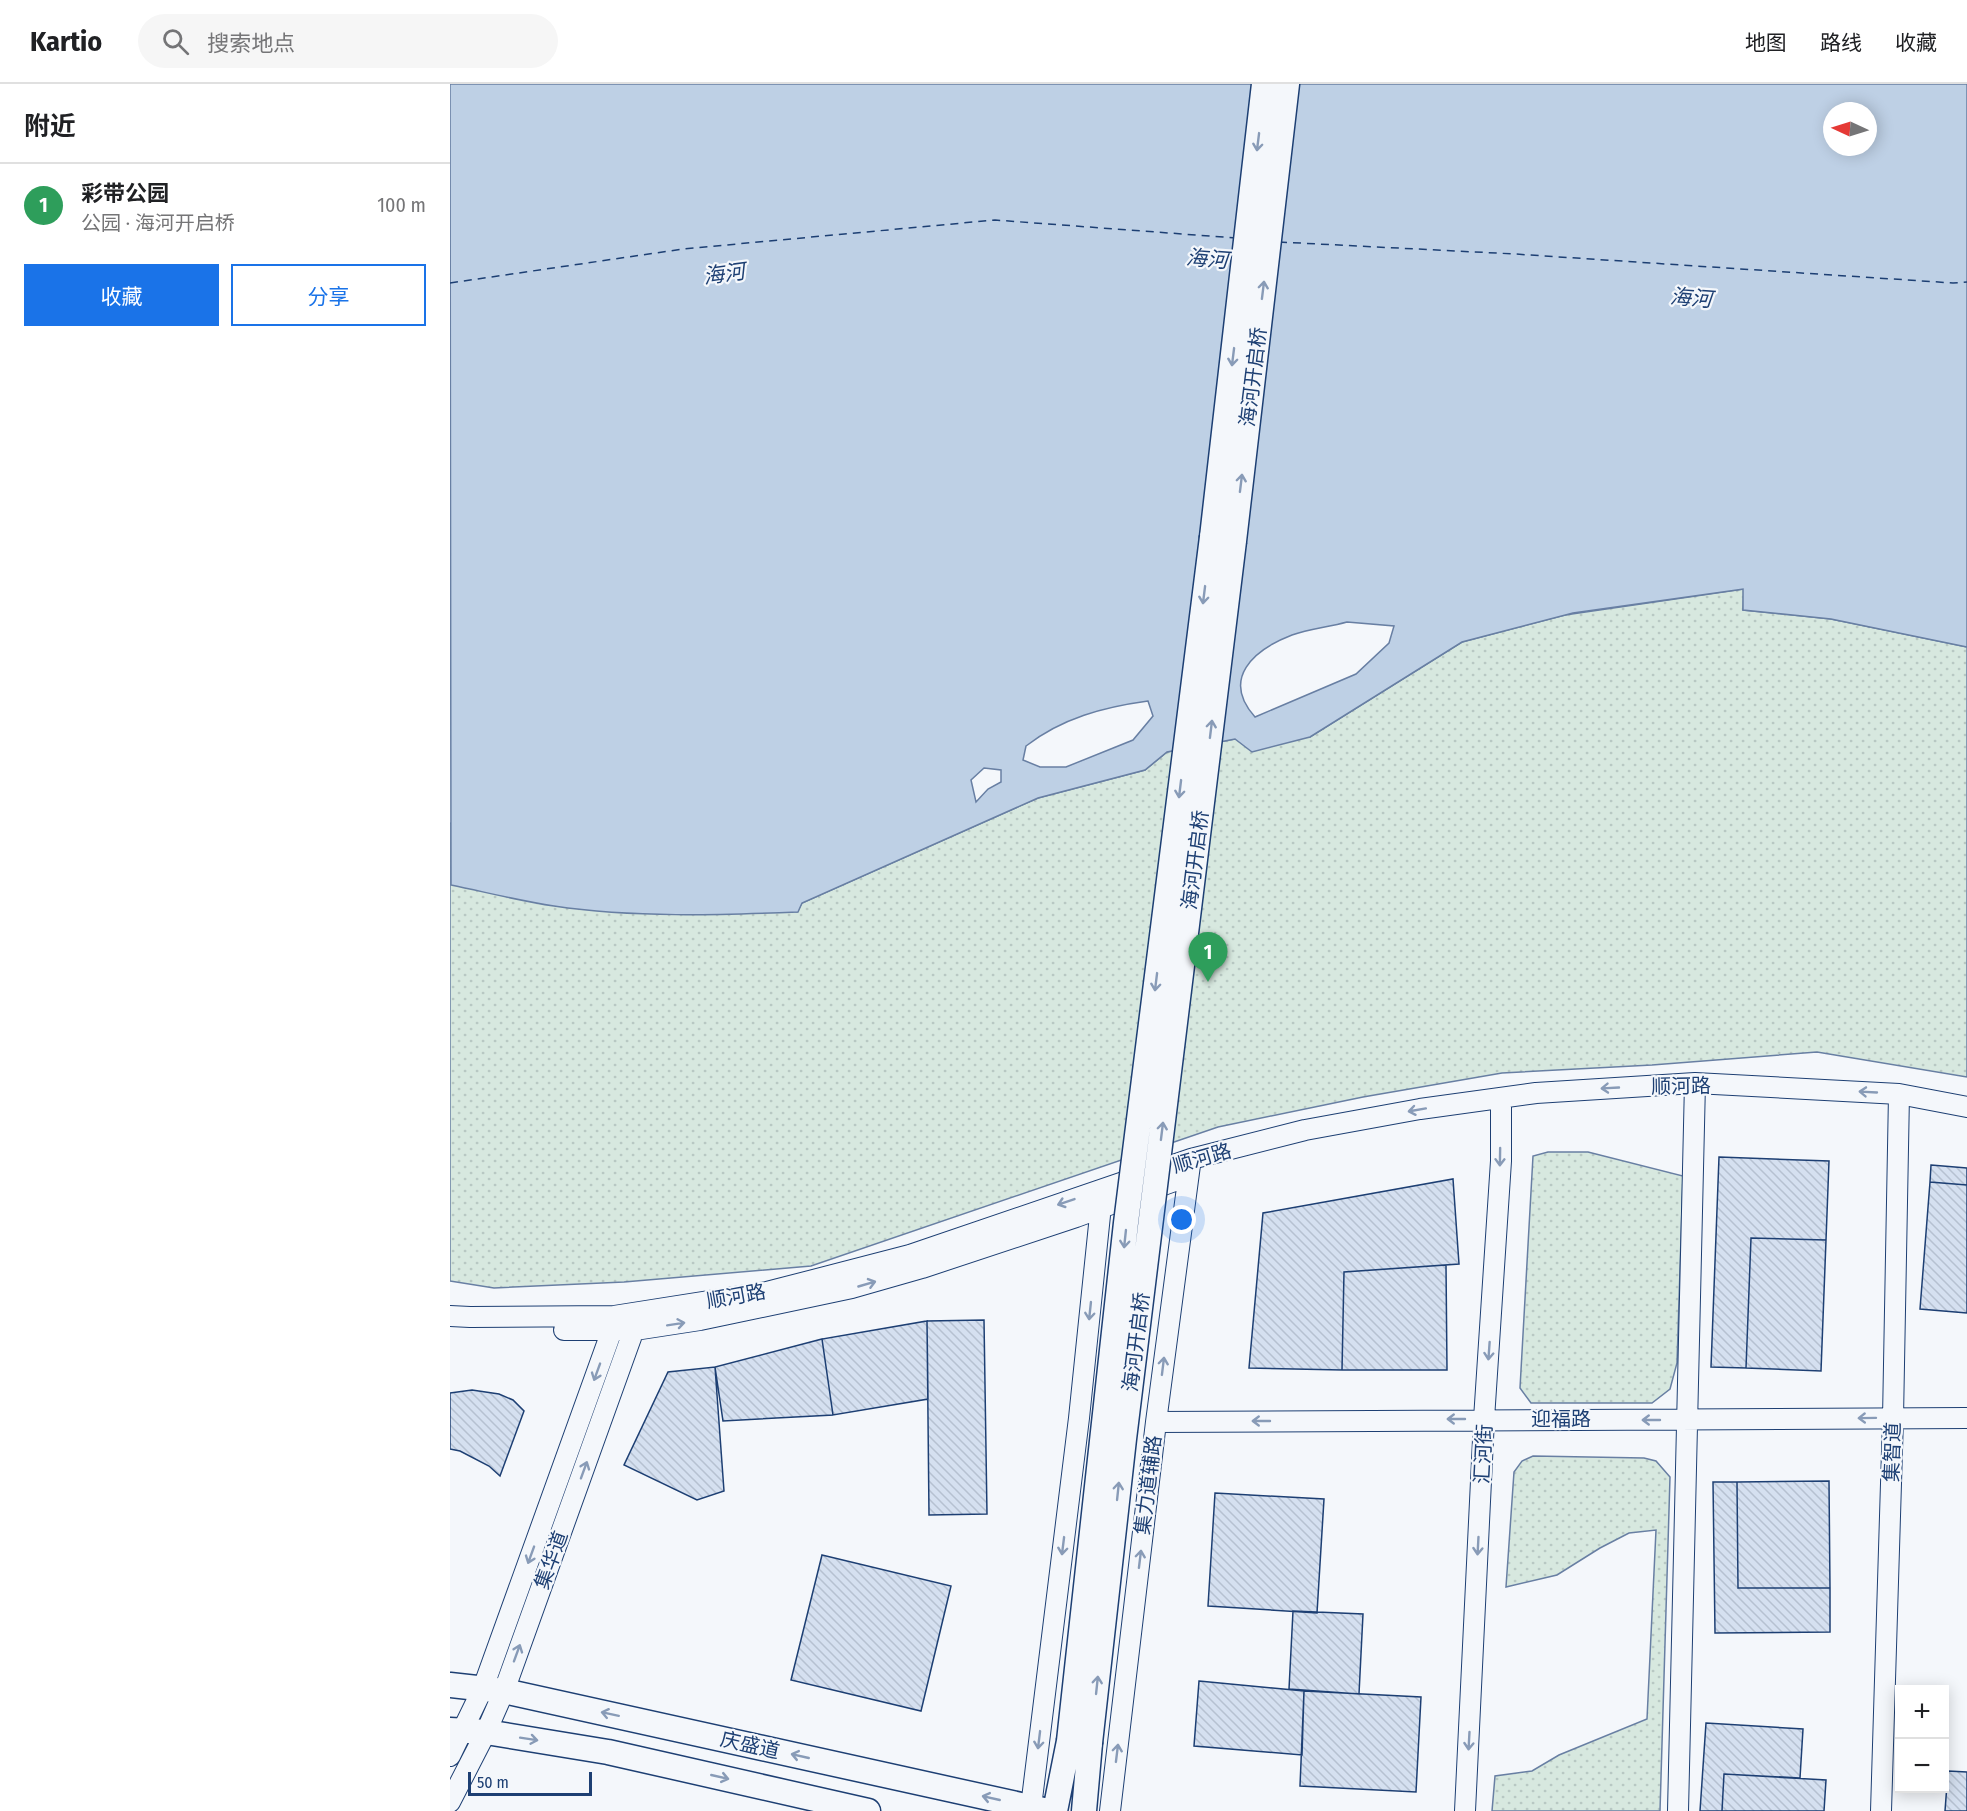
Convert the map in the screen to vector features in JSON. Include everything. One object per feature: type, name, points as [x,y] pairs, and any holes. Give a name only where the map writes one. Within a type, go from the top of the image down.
[{"type":"main road","name":"海河开启桥","points":[[1080,1742],[1128,1211],[1212,537],[1264,84]]},
{"type":"main road","name":"海河开启桥","points":[[1080,1742],[1124,1439],[1233,553],[1287,84]]},
{"type":"main road","name":"庆盛道","points":[[450,1685],[493,1690],[1037,1810]]},
{"type":"main road","name":"庆盛道","points":[[467,1731],[608,1752],[868,1811]]},
{"type":"main road","points":[[1055,1811],[1080,1742]]},
{"type":"main road","points":[[1080,1742],[1084,1811]]},
{"type":"street","name":"顺河路","points":[[450,1328],[637,1321],[767,1292],[910,1255],[1101,1199],[1189,1167],[1305,1131],[1420,1109],[1536,1093],[1695,1083],[1899,1094],[1967,1107]]},
{"type":"street","points":[[1678,1811],[1695,1083]]},
{"type":"street","name":"集智道","points":[[1881,1811],[1893,1418],[1899,1094]]},
{"type":"street","name":"汇河街","points":[[1465,1811],[1484,1419],[1501,1161],[1501,1098]]},
{"type":"street","name":"集力道辅路","points":[[1110,1811],[1189,1167]]},
{"type":"street","points":[[1037,1810],[1101,1199]]},
{"type":"street","name":"顺河路","points":[[450,1316],[613,1323]]},
{"type":"street","name":"集华道","points":[[450,1756],[493,1690],[637,1321]]},
{"type":"street","name":"集华道","points":[[493,1690],[613,1323]]},
{"type":"street","name":"迎福路","points":[[1156,1422],[1967,1418]]},
{"type":"street","name":"集华道","points":[[450,1802],[467,1731]]},
{"type":"shaded area","points":[[1744,589],[1743,610],[1831,619],[1967,647],[1967,1077],[1817,1052],[1652,1065],[1502,1073],[1363,1097],[1218,1127],[811,1266],[624,1282],[494,1288],[450,1281],[450,823],[797,912],[802,903],[1038,798],[1145,770],[1167,752],[1235,739],[1310,737],[1462,642],[1565,615]]},
{"type":"shaded area","points":[[1548,1152],[1588,1152],[1683,1176],[1677,1363],[1670,1389],[1652,1403],[1531,1403],[1520,1388],[1533,1156]]},
{"type":"shaded area","points":[[1533,1456],[1644,1458],[1656,1461],[1670,1477],[1660,1811],[1492,1811],[1495,1776],[1532,1771],[1559,1755],[1647,1719],[1656,1530],[1629,1533],[1557,1575],[1506,1587],[1514,1472],[1522,1461]]},
{"type":"water","name":"海河","points":[[450,84],[1967,84],[1967,647],[1831,619],[1743,610],[1743,589],[1573,613],[1462,642],[1310,737],[1252,752],[1235,739],[1167,752],[1145,770],[1038,798],[802,903],[798,912],[707,915],[645,914],[584,910],[515,899],[451,885]],"holes":[[[1347,622],[1394,626],[1389,643],[1356,674],[1255,717],[1245,703],[1241,690],[1241,678],[1246,667],[1254,658],[1278,641],[1292,635]],[[1148,701],[1153,716],[1133,740],[1066,767],[1040,767],[1023,760],[1026,746],[1054,728],[1100,710]],[[984,768],[1001,770],[1001,782],[988,789],[976,802],[971,780]]]},
{"type":"building","points":[[1719,1157],[1829,1161],[1826,1240],[1751,1238],[1746,1368],[1711,1367]]},
{"type":"building","points":[[1931,1165],[1967,1168],[1967,1185],[1930,1182]]},
{"type":"building","points":[[1453,1179],[1459,1264],[1344,1272],[1342,1370],[1249,1368],[1263,1213]]},
{"type":"building","points":[[1930,1182],[1967,1185],[1967,1313],[1920,1309]]},
{"type":"building","points":[[1751,1238],[1826,1240],[1821,1371],[1746,1368]]},
{"type":"building","points":[[1446,1265],[1447,1370],[1342,1370],[1344,1272]]},
{"type":"building","points":[[984,1320],[987,1514],[929,1515],[927,1321]]},
{"type":"building","points":[[927,1321],[928,1399],[833,1415],[822,1339]]},
{"type":"building","points":[[822,1339],[833,1415],[723,1421],[715,1367]]},
{"type":"building","points":[[715,1367],[724,1491],[697,1500],[624,1465],[668,1372]]},
{"type":"building","points":[[472,1390],[499,1394],[513,1400],[524,1411],[500,1476],[489,1466],[460,1451],[450,1449],[450,1393]]},
{"type":"building","points":[[1829,1481],[1830,1588],[1738,1588],[1737,1482]]},
{"type":"building","points":[[1713,1482],[1737,1482],[1738,1588],[1830,1588],[1830,1632],[1715,1633]]},
{"type":"building","points":[[1215,1493],[1324,1499],[1317,1613],[1208,1606]]},
{"type":"building","points":[[822,1555],[951,1586],[921,1711],[791,1680]]},
{"type":"building","points":[[1293,1611],[1363,1614],[1359,1694],[1289,1689]]},
{"type":"building","points":[[1199,1681],[1304,1691],[1302,1755],[1194,1746]]},
{"type":"building","points":[[1304,1691],[1421,1697],[1416,1792],[1300,1786]]},
{"type":"building","points":[[1706,1723],[1803,1729],[1800,1778],[1724,1774],[1722,1811],[1700,1811]]},
{"type":"building","points":[[1949,1771],[1967,1772],[1967,1811],[1945,1811],[1946,1793],[1949,1793]]},
{"type":"building","points":[[1724,1774],[1826,1780],[1824,1811],[1722,1811]]},
{"type":"ferry route","points":[[450,283],[683,249],[995,220],[1236,238]]},
{"type":"ferry route","points":[[1279,242],[1515,254],[1953,283],[1967,282]]},
{"type":"place","name":"彩带公园","points":[[1208,982]]}]
